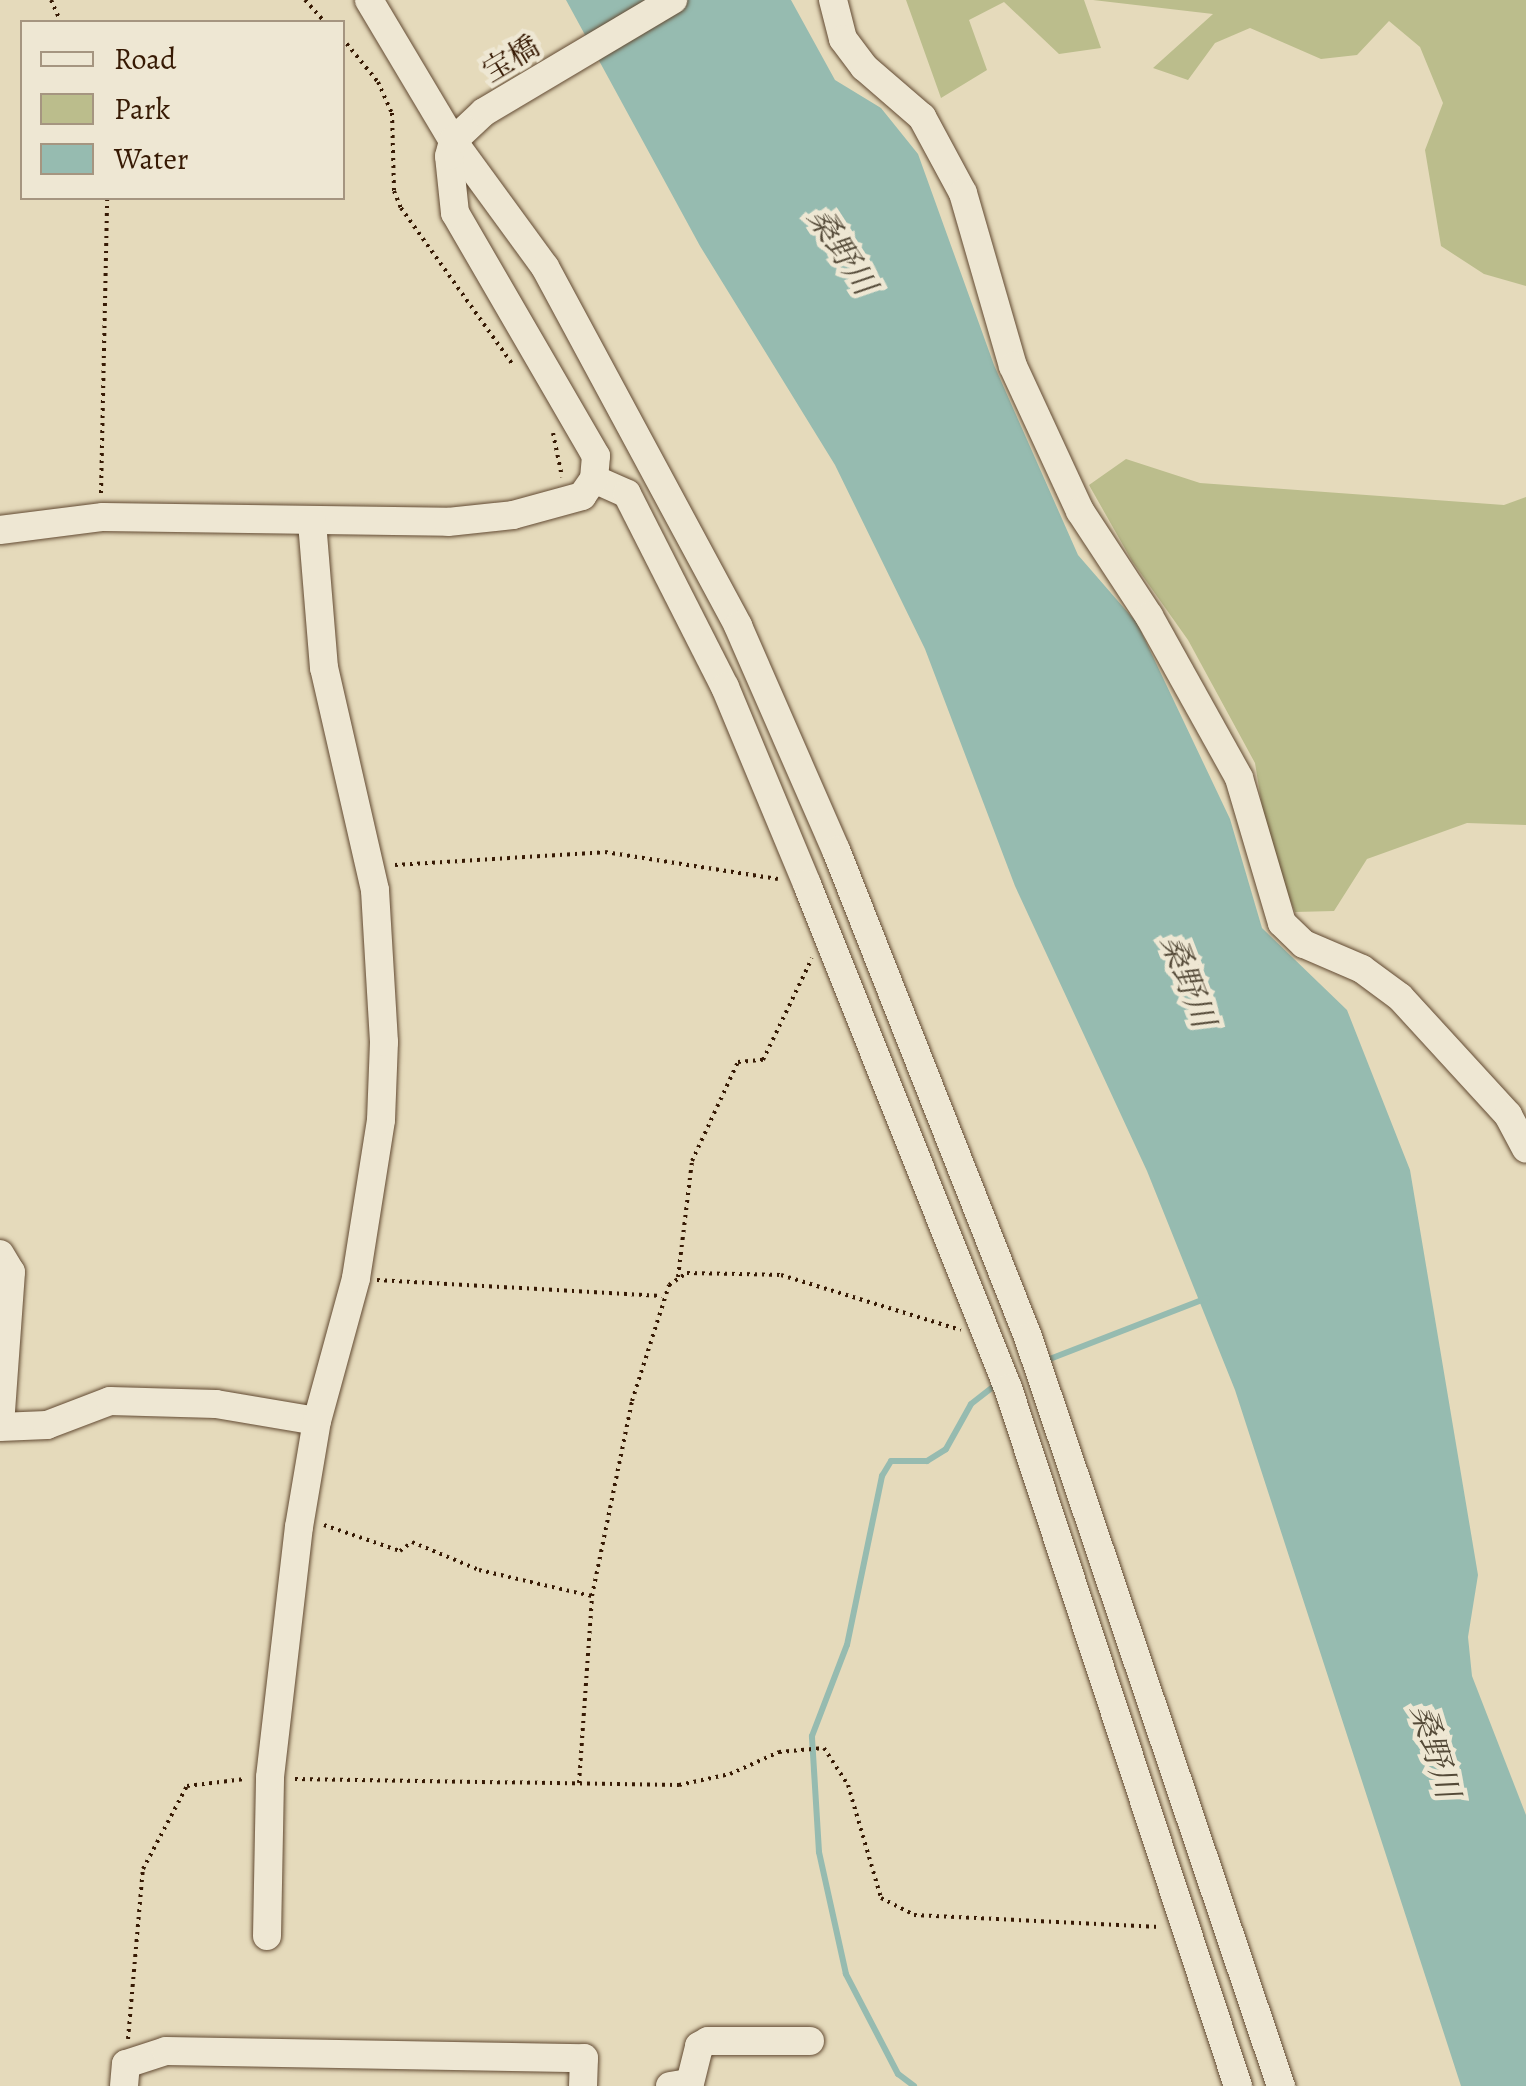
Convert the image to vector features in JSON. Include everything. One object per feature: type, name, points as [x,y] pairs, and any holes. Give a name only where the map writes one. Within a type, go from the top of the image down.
[{"type":"street","points":[[370,0],[453,140],[545,267],[738,626],[836,850],[1028,1336],[1281,2086]]},
{"type":"street","name":"宝橋","points":[[453,140],[484,112],[674,0]]},
{"type":"street","points":[[832,0],[843,39],[864,67],[922,118],[963,193],[1013,366],[1080,512],[1149,616],[1239,778],[1282,923],[1304,944],[1362,969],[1400,997],[1508,1116],[1526,1149]]},
{"type":"street","points":[[0,530],[103,518],[448,522],[513,515],[582,496],[594,478],[596,456],[455,212],[447,179],[453,140]]},
{"type":"street","points":[[594,478],[627,494],[724,687],[807,884],[985,1329],[1238,2086]]},
{"type":"street","points":[[268,1936],[270,1778],[299,1527],[317,1420],[356,1278],[381,1120],[384,1042],[384,967],[367,866],[324,668],[312,521]]},
{"type":"street","points":[[0,1254],[11,1272],[0,1426],[47,1425],[110,1401],[216,1404],[317,1420]]},
{"type":"street","points":[[670,2086],[690,2084],[699,2046],[708,2042],[810,2042]]},
{"type":"street","points":[[125,2075],[166,2051],[584,2058],[583,2086]]},
{"type":"path","points":[[305,0],[323,20]]},
{"type":"path","points":[[345,42],[378,82],[392,114],[401,208],[518,371]]},
{"type":"path","points":[[103,518],[97,454],[107,347],[107,200]]},
{"type":"path","points":[[550,422],[569,500]]},
{"type":"path","points":[[367,866],[605,852],[807,884]]},
{"type":"path","points":[[579,1783],[592,1596],[662,1296],[678,1277],[692,1161],[738,1062],[763,1060],[825,929]]},
{"type":"path","points":[[678,1277],[733,1269],[780,1276],[965,1332],[985,1329]]},
{"type":"path","points":[[356,1278],[662,1296]]},
{"type":"path","points":[[299,1527],[324,1525],[400,1551],[412,1542],[479,1570],[592,1596]]},
{"type":"path","points":[[125,2075],[140,1878],[180,1792],[196,1783],[270,1778],[679,1785],[730,1774],[779,1752],[824,1748],[848,1786],[881,1898],[914,1915],[1120,1927],[1184,1920]]},
{"type":"green space","points":[[906,0],[1084,0],[1101,48],[1059,54],[1004,2],[969,20],[987,70],[941,98]]},
{"type":"green space","points":[[1093,0],[1526,0],[1526,286],[1484,274],[1441,246],[1425,150],[1443,103],[1420,47],[1389,21],[1357,55],[1321,59],[1250,28],[1215,43],[1188,80],[1153,68],[1213,14]]},
{"type":"green space","points":[[1126,459],[1200,483],[1504,505],[1526,497],[1526,825],[1467,823],[1367,859],[1334,911],[1295,912],[1269,850],[1255,763],[1188,640],[1132,561],[1089,485]]},
{"type":"water","name":"桑野川","points":[[566,0],[791,0],[835,80],[881,108],[918,154],[994,365],[1078,555],[1137,623],[1230,819],[1262,928],[1347,1010],[1410,1170],[1478,1575],[1468,1637],[1472,1676],[1526,1815],[1526,2086],[1461,2086],[1235,1390],[1147,1171],[1015,886],[925,649],[835,465],[700,246]]},
{"type":"waterway","points":[[1042,1362],[1207,1298]]},
{"type":"waterway","points":[[914,2086],[898,2074],[846,1974],[819,1852],[812,1736],[847,1645],[882,1476],[891,1461],[927,1461],[946,1449],[971,1404],[999,1382]]}]
